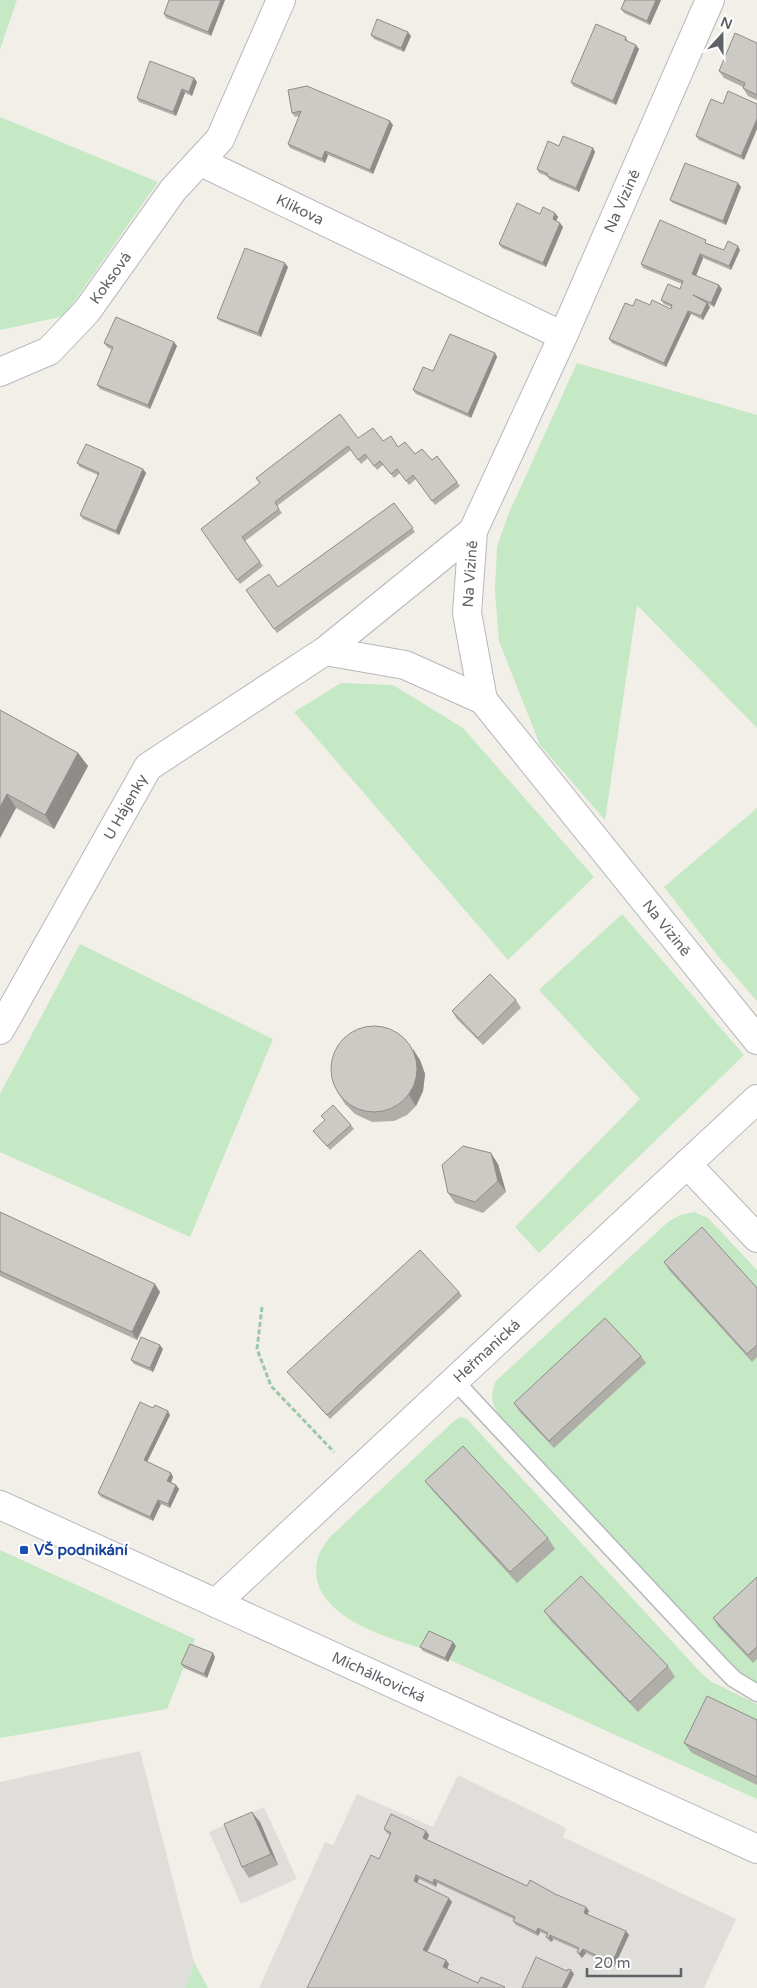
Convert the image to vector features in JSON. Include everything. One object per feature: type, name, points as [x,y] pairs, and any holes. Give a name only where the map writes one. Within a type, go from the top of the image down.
[{"type":"street","points":[[201,162],[220,139],[282,0]]},
{"type":"street","name":"Na Vizině","points":[[710,0],[563,336],[473,531],[467,613],[483,700],[757,1040]]},
{"type":"street","name":"Klikova","points":[[201,162],[563,336]]},
{"type":"street","name":"Koksová","points":[[0,372],[49,351],[87,311],[173,190],[201,162]]},
{"type":"street","name":"U Hájenky","points":[[0,1030],[148,767],[325,651],[473,531]]},
{"type":"street","points":[[325,651],[405,664],[483,700]]},
{"type":"street","name":"Heřmanická","points":[[216,1603],[757,1099]]},
{"type":"street","points":[[686,1164],[757,1238]]},
{"type":"street","name":"Michálkovická","points":[[0,1505],[757,1849]]},
{"type":"lane","points":[[455,1381],[723,1668],[734,1679],[757,1692]]},
{"type":"path","points":[[262,1307],[257,1348],[272,1386],[338,1456]]},
{"type":"shaded area","points":[[140,1751],[194,1962],[185,1988],[0,1988],[0,1782]]},
{"type":"shaded area","points":[[458,1775],[566,1828],[563,1837],[736,1919],[704,1988],[259,1988],[325,1842],[333,1845],[357,1794],[433,1827]]},
{"type":"shaded area","points":[[264,1807],[297,1879],[241,1904],[209,1832]]},
{"type":"green space","points":[[0,0],[17,0],[0,49]]},
{"type":"green space","points":[[0,117],[158,182],[64,316],[0,330]]},
{"type":"green space","points":[[577,363],[757,415],[757,728],[637,605],[605,820],[540,745],[499,641],[495,590],[497,547],[508,515]]},
{"type":"green space","points":[[341,683],[393,685],[463,728],[594,877],[508,960],[294,712]]},
{"type":"green space","points":[[757,808],[757,1001],[718,956],[664,887]]},
{"type":"green space","points":[[622,914],[744,1055],[539,1253],[515,1227],[640,1099],[539,990]]},
{"type":"green space","points":[[80,944],[273,1039],[190,1237],[0,1152],[0,1094]]},
{"type":"green space","points":[[694,1212],[708,1218],[757,1270],[757,1685],[731,1667],[499,1415],[492,1398],[496,1381],[668,1222],[680,1215]]},
{"type":"green space","points":[[460,1417],[467,1419],[703,1675],[712,1682],[757,1704],[757,1799],[450,1660],[456,1646],[431,1634],[423,1649],[368,1629],[334,1607],[322,1593],[317,1576],[318,1557],[330,1537]]},
{"type":"green space","points":[[0,1550],[195,1639],[167,1709],[0,1738]]},
{"type":"green space","points":[[194,1962],[208,1988],[185,1988]]},
{"type":"building","points":[[169,0],[221,0],[208,32],[164,14]]},
{"type":"building","points":[[625,0],[656,0],[647,21],[621,9]]},
{"type":"building","points":[[377,19],[408,32],[401,48],[371,35]]},
{"type":"building","points":[[596,24],[626,37],[625,40],[636,45],[613,101],[571,82]]},
{"type":"building","points":[[735,33],[757,43],[757,95],[743,88],[745,83],[719,71]]},
{"type":"building","points":[[150,61],[194,78],[189,92],[182,89],[173,112],[137,98]]},
{"type":"building","points":[[307,86],[390,121],[370,170],[325,151],[322,159],[288,144],[301,111],[292,113],[288,90]]},
{"type":"building","points":[[728,91],[757,104],[757,119],[741,156],[696,136],[711,99],[723,104]]},
{"type":"building","points":[[563,136],[593,148],[576,188],[547,176],[548,174],[537,169],[548,141],[559,146]]},
{"type":"building","points":[[685,163],[738,183],[723,221],[670,200]]},
{"type":"building","points":[[517,203],[540,214],[543,207],[555,213],[553,219],[560,223],[543,263],[499,244]]},
{"type":"building","points":[[660,220],[706,240],[705,243],[724,250],[728,241],[738,246],[729,266],[700,254],[692,274],[719,285],[711,303],[693,295],[707,303],[701,316],[688,311],[664,363],[609,339],[625,303],[633,306],[636,299],[650,305],[652,300],[671,309],[672,305],[661,300],[668,284],[680,289],[683,281],[641,264]]},
{"type":"building","points":[[245,248],[285,263],[258,333],[217,318]]},
{"type":"building","points":[[116,317],[174,342],[148,405],[97,385],[113,347],[104,343]]},
{"type":"building","points":[[450,334],[495,353],[468,414],[413,390],[423,367],[433,371]]},
{"type":"building","points":[[340,414],[358,438],[373,428],[383,441],[391,436],[398,447],[405,442],[415,454],[422,449],[432,460],[437,456],[457,482],[432,501],[413,475],[406,481],[397,469],[391,474],[380,461],[374,466],[365,454],[358,460],[348,446],[275,502],[279,509],[242,537],[260,562],[237,580],[201,529],[260,483],[256,478]]},
{"type":"building","points":[[86,444],[143,469],[116,531],[80,515],[99,473],[77,463]]},
{"type":"building","points":[[394,503],[413,528],[274,629],[246,590],[269,574],[278,587]]},
{"type":"building","points":[[0,710],[78,753],[45,815],[7,794],[0,807]]},
{"type":"building","points":[[490,974],[516,1000],[478,1038],[452,1011]]},
{"type":"building","points":[[374,1026],[390,1029],[398,1033],[410,1045],[414,1053],[417,1069],[414,1085],[410,1093],[398,1105],[390,1109],[374,1112],[358,1109],[350,1105],[338,1093],[334,1085],[331,1069],[334,1053],[338,1045],[350,1033],[358,1029]]},
{"type":"building","points":[[333,1105],[351,1125],[327,1146],[313,1131],[325,1120],[321,1116]]},
{"type":"building","points":[[463,1146],[491,1153],[498,1181],[475,1202],[448,1193],[442,1165]]},
{"type":"building","points":[[0,1212],[155,1284],[132,1332],[0,1271]]},
{"type":"building","points":[[702,1227],[757,1288],[757,1345],[747,1354],[664,1262]]},
{"type":"building","points":[[420,1250],[459,1292],[327,1415],[287,1372]]},
{"type":"building","points":[[605,1318],[641,1356],[549,1441],[514,1403]]},
{"type":"building","points":[[141,1337],[160,1345],[150,1368],[131,1360]]},
{"type":"building","points":[[140,1402],[153,1408],[155,1405],[168,1411],[144,1460],[171,1473],[167,1481],[176,1485],[168,1504],[158,1500],[150,1517],[98,1493]]},
{"type":"building","points":[[463,1446],[548,1538],[510,1572],[425,1481]]},
{"type":"building","points":[[581,1576],[668,1666],[630,1702],[544,1611]]},
{"type":"building","points":[[757,1577],[757,1647],[748,1655],[713,1618]]},
{"type":"building","points":[[429,1631],[453,1642],[445,1658],[420,1647]]},
{"type":"building","points":[[190,1644],[213,1653],[204,1674],[181,1664]]},
{"type":"building","points":[[707,1696],[757,1720],[757,1777],[684,1743]]},
{"type":"building","points":[[252,1812],[271,1854],[242,1867],[224,1824]]},
{"type":"building","points":[[391,1814],[426,1831],[423,1838],[527,1886],[530,1880],[555,1894],[586,1907],[584,1913],[626,1931],[612,1963],[583,1949],[579,1954],[577,1952],[579,1948],[550,1935],[549,1938],[546,1937],[548,1933],[538,1928],[536,1932],[513,1921],[515,1917],[434,1879],[433,1883],[416,1875],[414,1881],[449,1898],[423,1950],[446,1960],[443,1967],[478,1983],[481,1977],[505,1987],[307,1988],[371,1855],[379,1859],[391,1833],[384,1829]]},
{"type":"building","points":[[536,1957],[567,1971],[568,1969],[571,1970],[562,1988],[522,1988]]},
{"type":"place","name":"VŠ podnikání","points":[[24,1550]]}]
